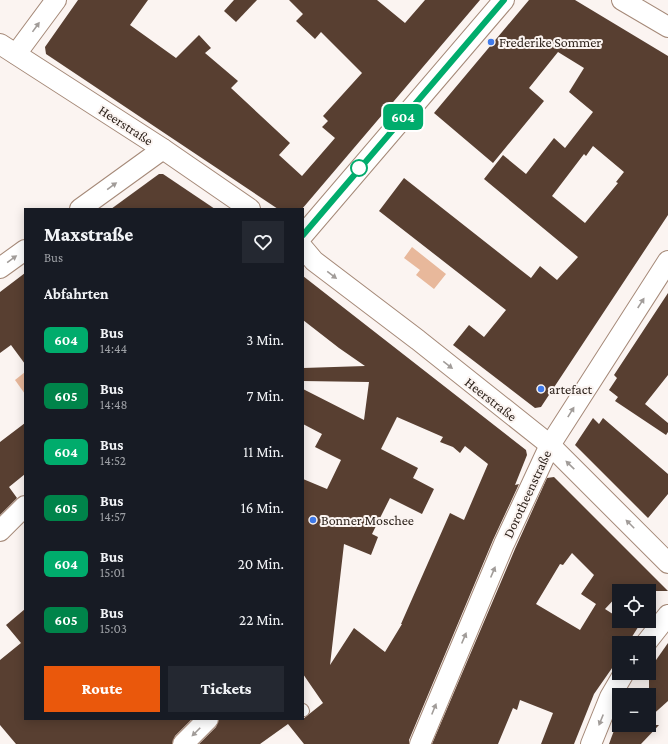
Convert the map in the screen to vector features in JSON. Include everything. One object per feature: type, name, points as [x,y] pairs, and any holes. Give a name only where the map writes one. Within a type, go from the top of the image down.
[{"type":"street","points":[[8,49],[56,0]]},
{"type":"street","points":[[304,234],[504,0]]},
{"type":"street","points":[[622,0],[668,27]]},
{"type":"street","name":"Heerstraße","points":[[8,49],[162,149],[249,208]]},
{"type":"street","points":[[81,208],[162,149]]},
{"type":"street","name":"Heerstraße","points":[[304,249],[314,262],[418,340],[550,445],[665,550]]},
{"type":"street","points":[[0,268],[24,251]]},
{"type":"street","name":"Dorotheenstraße","points":[[420,744],[504,544],[550,445],[668,261]]},
{"type":"street","points":[[0,531],[24,507]]},
{"type":"street","points":[[652,636],[668,615]]},
{"type":"street","points":[[591,744],[610,697],[620,680]]},
{"type":"street","points":[[183,744],[207,720]]},
{"type":"shaded area","points":[[412,247],[446,274],[434,289],[416,275],[420,270],[404,258]]},
{"type":"shaded area","points":[[24,373],[24,393],[15,380]]},
{"type":"building","points":[[78,0],[148,0],[130,25],[176,58],[199,35],[211,48],[205,53],[238,81],[231,88],[290,143],[279,155],[302,176],[335,138],[322,127],[328,121],[323,116],[362,73],[321,32],[315,39],[296,21],[303,14],[289,0],[377,0],[405,23],[425,0],[480,0],[303,208],[277,208],[46,54],[45,47]]},
{"type":"building","points":[[234,0],[257,0],[236,22],[224,11]]},
{"type":"building","points":[[529,0],[575,0],[668,56],[668,215],[541,407],[535,408],[453,345],[469,325],[484,337],[506,310],[379,211],[404,178],[531,278],[540,266],[557,280],[578,257],[484,179],[503,155],[526,174],[554,138],[565,148],[593,112],[569,92],[584,68],[558,52],[529,88],[544,101],[493,163],[434,113]],"holes":[[[593,146],[624,172],[616,182],[618,183],[585,223],[552,196],[584,154],[586,156]]]},
{"type":"building","points":[[159,174],[163,174],[214,208],[112,208]]},
{"type":"building","points":[[24,274],[24,363],[11,345],[0,353],[0,292]]},
{"type":"building","points":[[304,277],[526,450],[527,455],[515,485],[519,484],[493,540],[409,740],[409,744],[304,744],[288,724],[260,744],[199,744],[216,727],[219,720],[304,720],[304,718],[323,703],[304,675],[304,479],[327,489],[341,460],[315,447],[322,434],[304,425],[304,390],[364,420],[369,382],[304,381],[304,368],[365,366],[304,321]],"holes":[[[397,417],[443,437],[440,442],[453,447],[460,453],[465,446],[488,464],[464,520],[450,513],[402,624],[385,652],[354,628],[330,665],[344,544],[371,555],[378,537],[372,534],[390,498],[422,514],[434,489],[413,478],[418,468],[381,449]]]},
{"type":"building","points":[[668,293],[668,375],[645,404],[668,423],[668,432],[666,435],[615,401],[618,397],[609,390],[617,378],[614,375]]},
{"type":"building","points":[[593,418],[599,424],[603,418],[668,474],[668,494],[648,518],[575,445]]},
{"type":"building","points":[[24,424],[24,475],[9,487],[17,498],[0,515],[0,442]]},
{"type":"building","points":[[554,477],[668,591],[656,591],[656,584],[612,584],[612,602],[605,609],[612,614],[612,628],[638,628],[632,636],[612,636],[612,668],[594,694],[574,744],[541,744],[553,713],[520,700],[517,710],[513,708],[498,744],[432,744],[547,478]],"holes":[[[572,553],[594,575],[581,594],[596,604],[580,630],[536,604],[560,564],[563,565]]]},
{"type":"building","points":[[24,610],[24,720],[191,720],[175,736],[172,744],[16,744],[0,725],[0,660],[21,643],[6,625]]},
{"type":"building","points":[[668,643],[668,701],[656,712],[656,688],[649,688],[649,680],[656,680],[656,660]]},
{"type":"building","points":[[613,732],[652,732],[641,744],[609,744]]},
{"type":"bus line","name":"604","points":[[304,234],[504,0]]},
{"type":"place","name":"Frederike Sommer","points":[[491,42]]},
{"type":"place","name":"artefact","points":[[541,389]]},
{"type":"place","name":"Bonner Moschee","points":[[313,520]]}]
